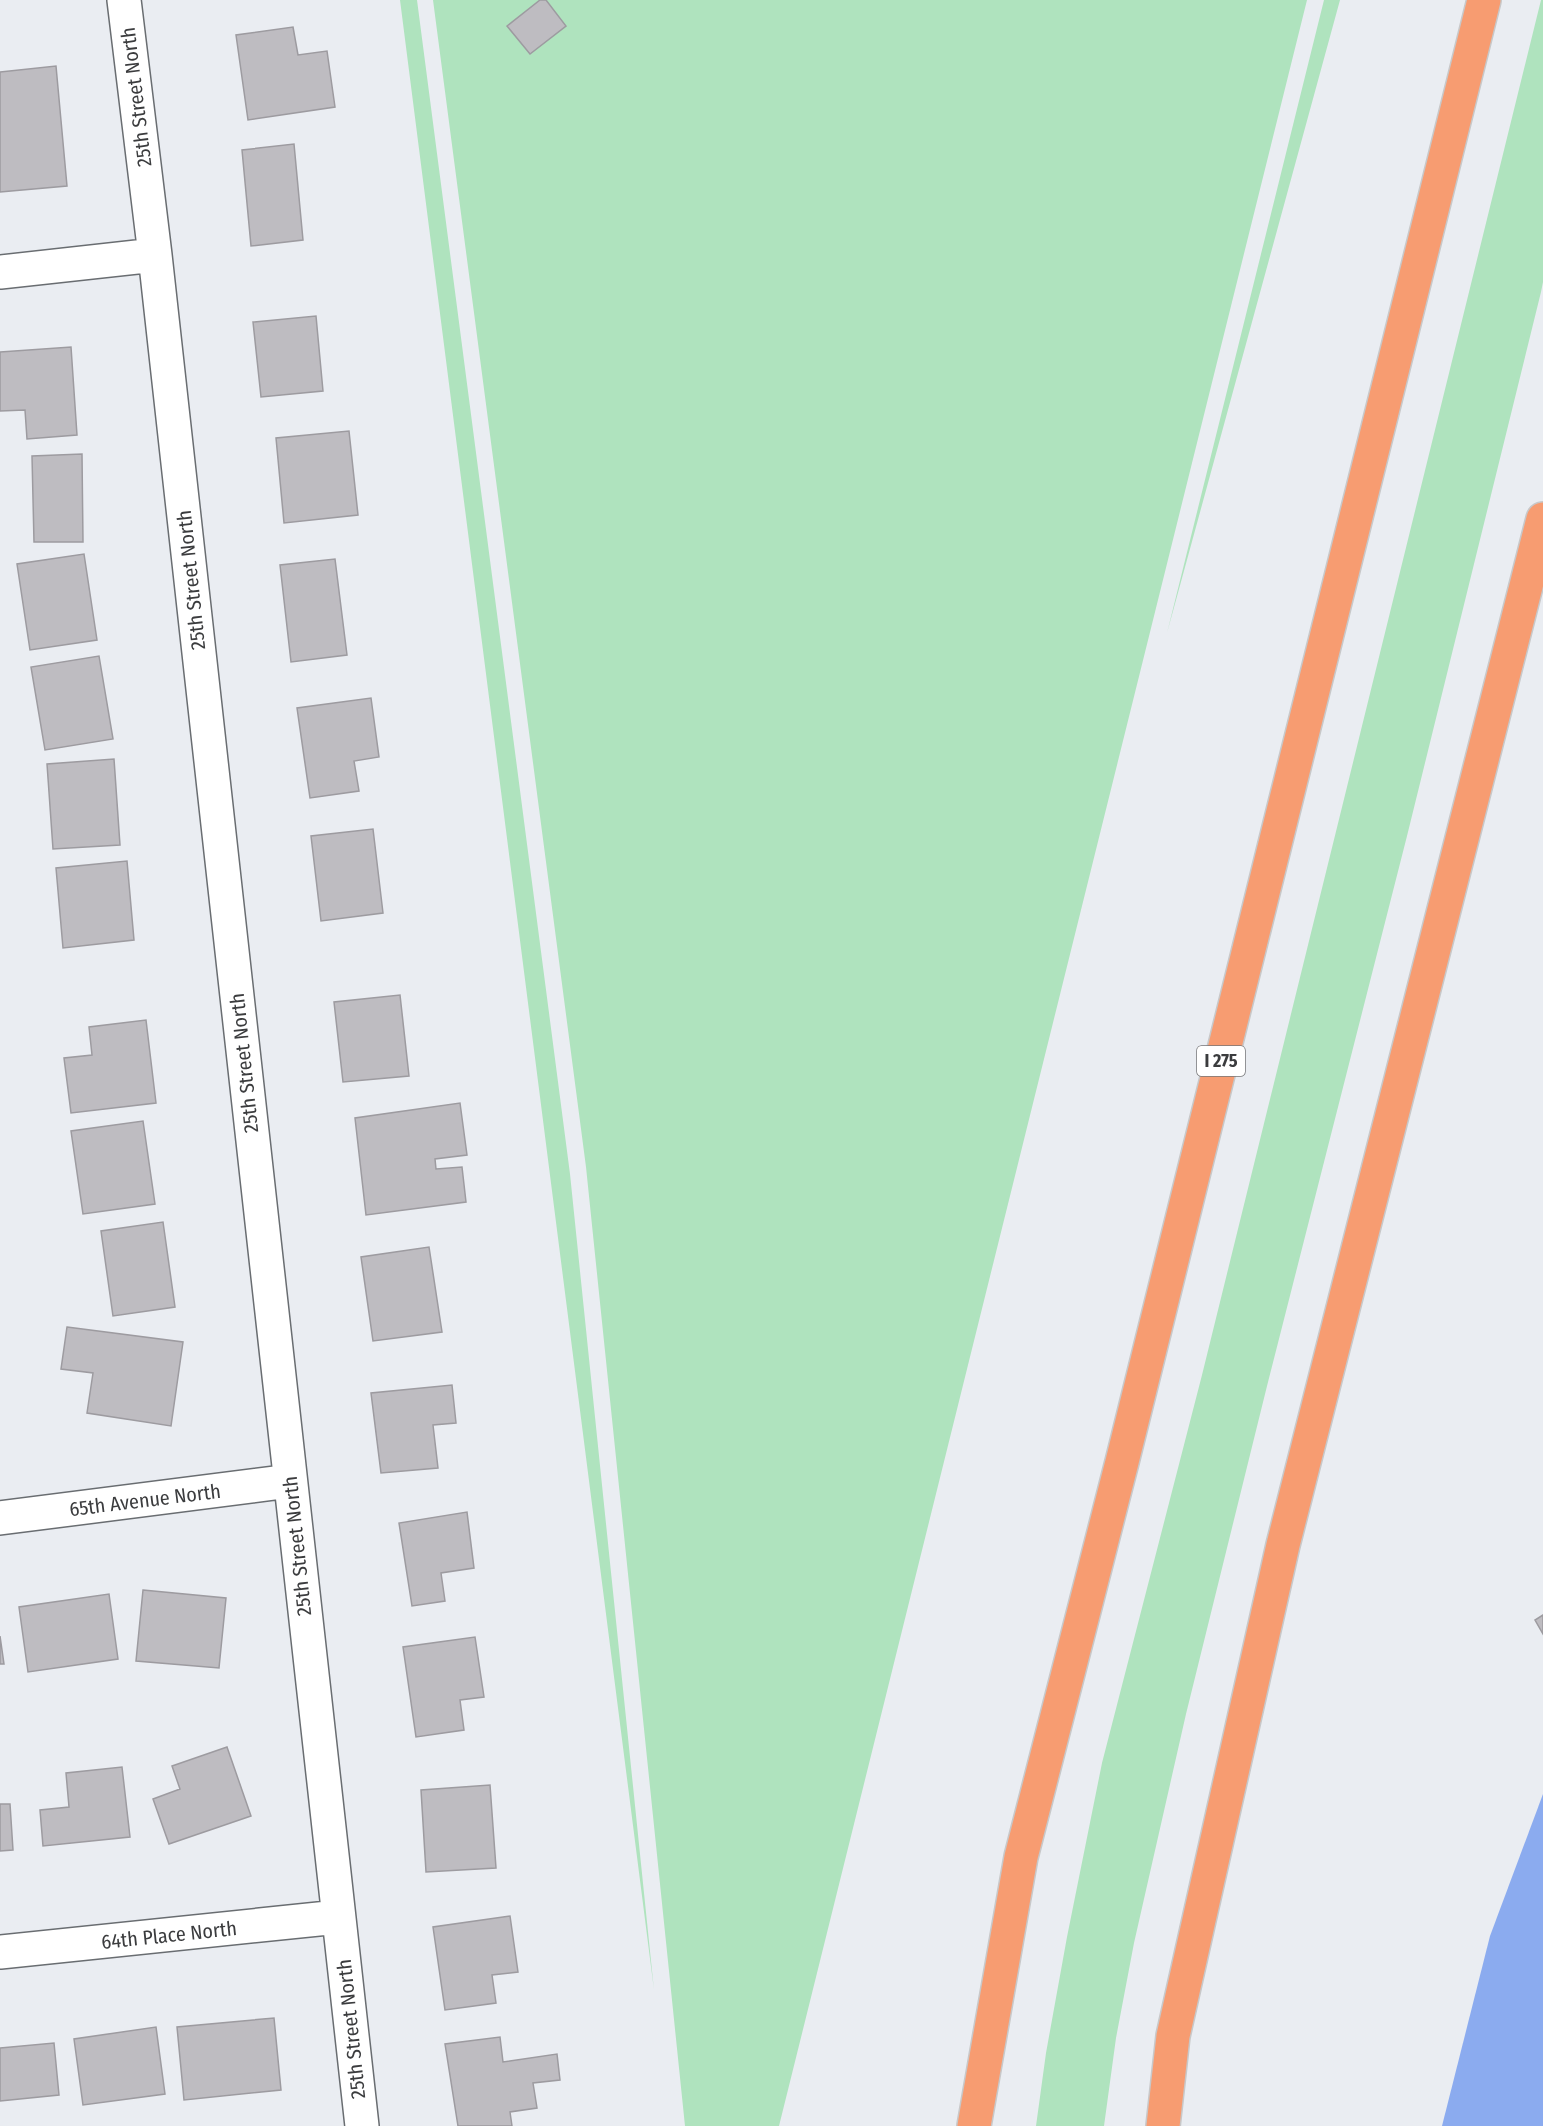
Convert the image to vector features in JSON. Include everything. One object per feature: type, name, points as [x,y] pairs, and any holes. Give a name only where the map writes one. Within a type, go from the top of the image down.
[{"type":"highway","name":"I 275","points":[[974,2126],[1021,1857],[1128,1439],[1484,0]]},
{"type":"highway","points":[[1163,2126],[1173,2036],[1283,1545],[1543,519]]},
{"type":"street","name":"25th Street North","points":[[124,0],[155,255],[362,2126]]},
{"type":"street","points":[[0,272],[155,255]]},
{"type":"street","name":"65th Avenue North","points":[[0,1518],[290,1481]]},
{"type":"street","name":"64th Place North","points":[[0,1952],[338,1917]]},
{"type":"green space","points":[[400,0],[417,0],[570,1174],[654,1990]]},
{"type":"green space","points":[[433,0],[1307,0],[779,2126],[685,2126],[586,1167]]},
{"type":"green space","points":[[1324,0],[1340,0],[1167,633]]},
{"type":"green space","points":[[1541,0],[1543,0],[1543,282],[1541,292],[1186,1714],[1134,1943],[1116,2038],[1104,2126],[1036,2126],[1046,2053],[1067,1937],[1102,1763],[1202,1375]]},
{"type":"water","points":[[1543,1794],[1543,2126],[1442,2126],[1490,1936]]},
{"type":"building","points":[[540,0],[546,0],[566,26],[530,54],[507,26]]},
{"type":"building","points":[[293,27],[298,55],[327,51],[335,107],[248,120],[236,35]]},
{"type":"building","points":[[56,66],[67,186],[0,192],[0,72]]},
{"type":"building","points":[[294,144],[303,240],[251,246],[242,150]]},
{"type":"building","points":[[316,316],[323,391],[261,397],[253,322]]},
{"type":"building","points":[[71,347],[77,435],[27,439],[25,410],[0,411],[0,352]]},
{"type":"building","points":[[349,431],[358,515],[284,523],[276,438]]},
{"type":"building","points":[[82,454],[83,542],[34,542],[32,456]]},
{"type":"building","points":[[84,554],[97,640],[30,650],[17,564]]},
{"type":"building","points":[[335,559],[347,655],[291,662],[280,565]]},
{"type":"building","points":[[99,656],[113,739],[45,750],[31,667]]},
{"type":"building","points":[[371,698],[379,757],[354,761],[359,791],[310,798],[297,708]]},
{"type":"building","points":[[114,759],[120,845],[53,849],[47,764]]},
{"type":"building","points":[[373,829],[383,913],[321,921],[311,836]]},
{"type":"building","points":[[127,861],[134,940],[63,948],[56,868]]},
{"type":"building","points":[[400,995],[409,1076],[343,1082],[334,1002]]},
{"type":"building","points":[[146,1020],[156,1103],[71,1113],[64,1058],[92,1055],[89,1027]]},
{"type":"building","points":[[460,1103],[467,1155],[435,1159],[436,1169],[462,1167],[466,1202],[366,1215],[355,1118]]},
{"type":"building","points":[[143,1121],[155,1204],[83,1214],[71,1131]]},
{"type":"building","points":[[163,1222],[175,1307],[113,1316],[101,1231]]},
{"type":"building","points":[[429,1247],[442,1332],[373,1341],[361,1257]]},
{"type":"building","points":[[67,1327],[183,1342],[171,1426],[87,1413],[93,1373],[61,1369]]},
{"type":"building","points":[[452,1385],[456,1423],[433,1425],[438,1468],[381,1473],[371,1393]]},
{"type":"building","points":[[467,1512],[474,1568],[441,1573],[445,1601],[412,1606],[399,1523]]},
{"type":"building","points":[[143,1590],[226,1598],[219,1668],[136,1661]]},
{"type":"building","points":[[109,1594],[118,1659],[28,1672],[19,1607]]},
{"type":"building","points":[[1543,1615],[1543,1634],[1535,1620]]},
{"type":"building","points":[[0,1636],[4,1664],[0,1664]]},
{"type":"building","points":[[475,1637],[484,1697],[460,1700],[464,1730],[416,1737],[403,1647]]},
{"type":"building","points":[[227,1747],[251,1816],[169,1844],[153,1799],[180,1789],[172,1766]]},
{"type":"building","points":[[122,1767],[130,1837],[43,1846],[40,1810],[69,1807],[66,1773]]},
{"type":"building","points":[[490,1785],[496,1868],[426,1872],[421,1790]]},
{"type":"building","points":[[0,1804],[10,1804],[13,1850],[0,1851]]},
{"type":"building","points":[[510,1916],[518,1972],[492,1975],[496,2003],[445,2010],[433,1927]]},
{"type":"building","points":[[274,2018],[281,2090],[184,2100],[177,2027]]},
{"type":"building","points":[[156,2027],[165,2094],[83,2105],[74,2039]]},
{"type":"building","points":[[500,2037],[503,2062],[557,2054],[560,2080],[533,2083],[537,2108],[510,2112],[512,2126],[458,2126],[445,2044]]},
{"type":"building","points":[[54,2043],[59,2095],[0,2101],[0,2048]]}]
